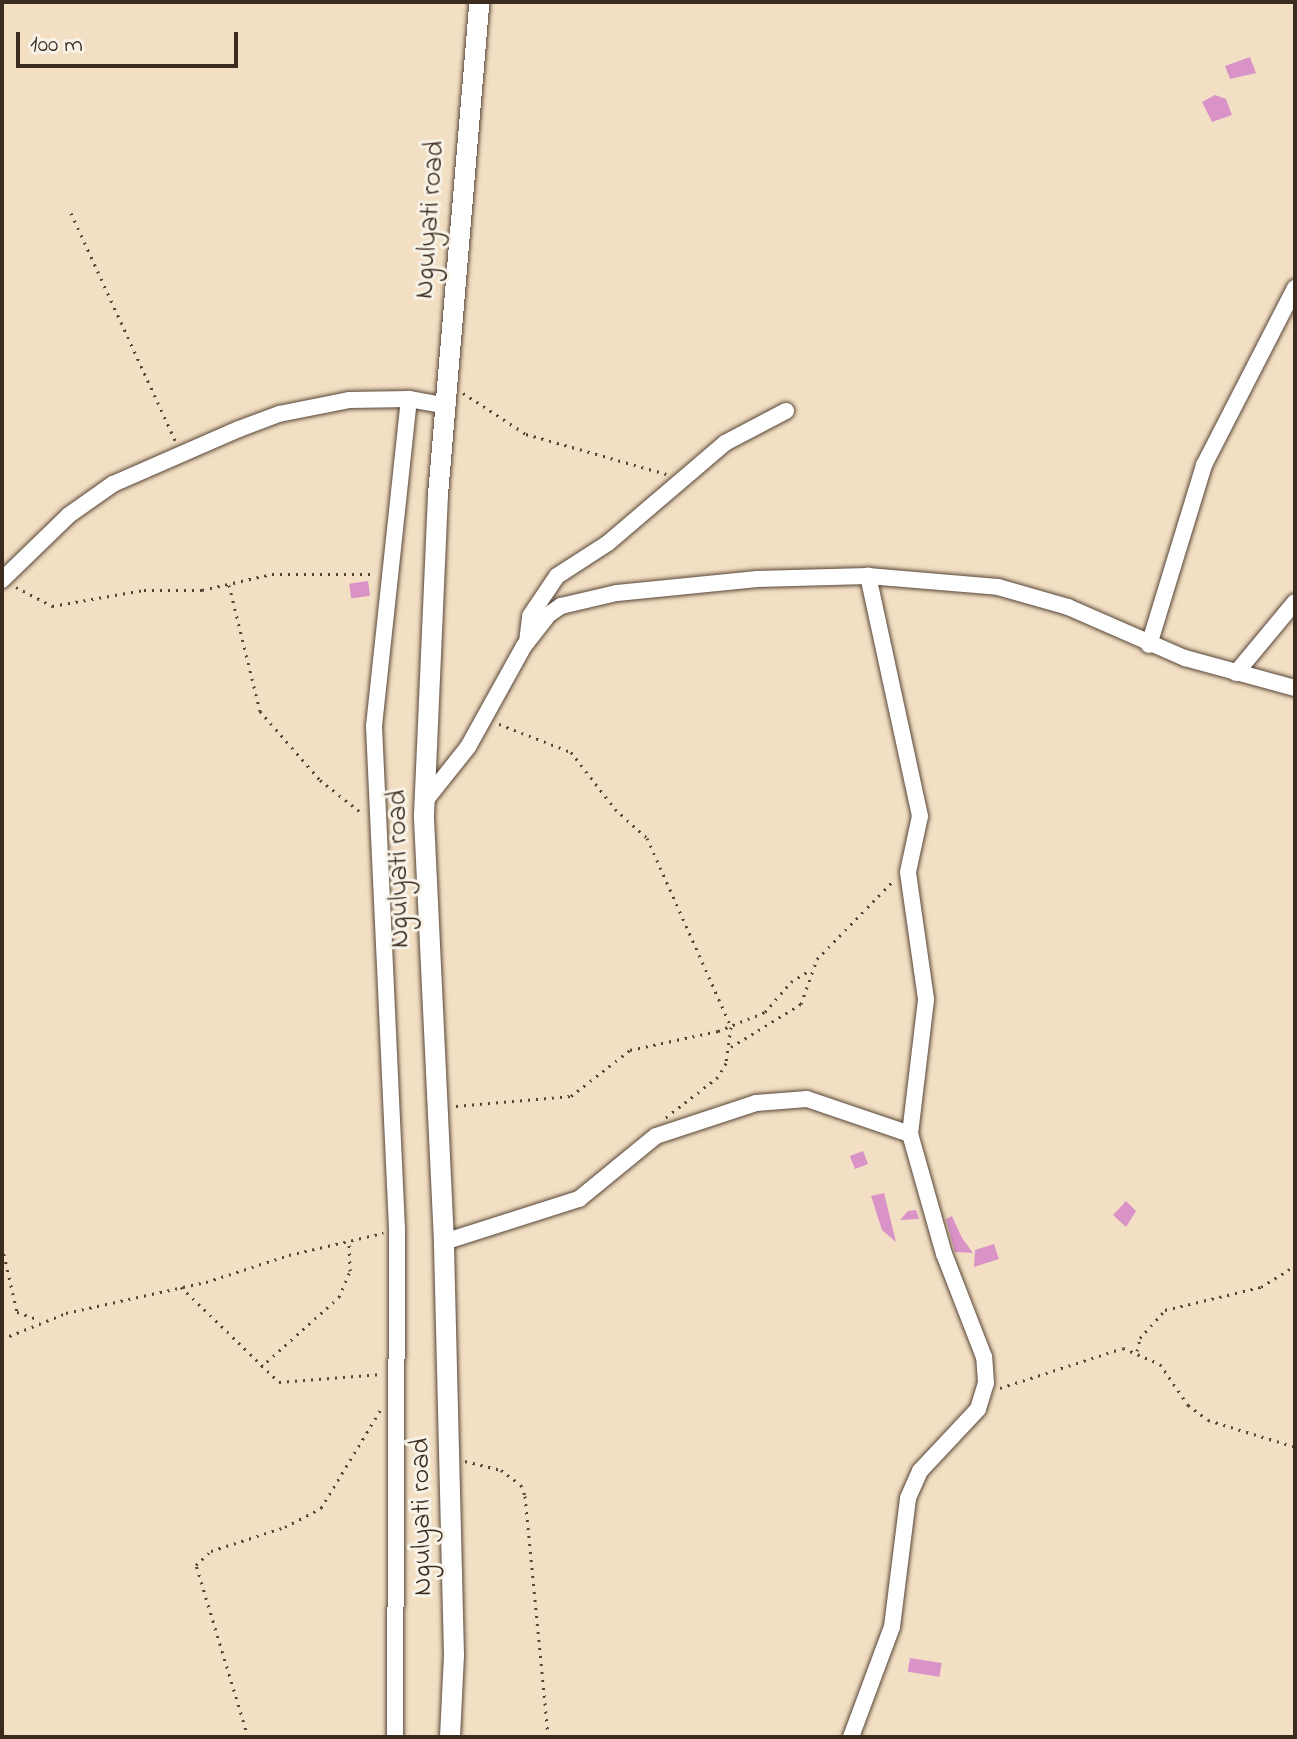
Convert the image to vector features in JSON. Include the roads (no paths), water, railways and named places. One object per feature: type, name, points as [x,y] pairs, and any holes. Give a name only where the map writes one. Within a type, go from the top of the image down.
[{"type":"main road","name":"Ngulyati road","points":[[450,1737],[454,1655],[444,1242],[425,801],[460,189],[479,2]]},
{"type":"street","points":[[1149,645],[1204,465],[1295,288]]},
{"type":"street","points":[[3,579],[69,515],[113,484],[279,414],[349,400],[409,399],[447,406]]},
{"type":"street","points":[[395,1737],[397,1229],[375,696],[395,572],[409,399]]},
{"type":"street","points":[[527,643],[530,616],[557,576],[608,543],[725,443],[786,411]]},
{"type":"street","points":[[851,1737],[892,1627],[908,1498],[920,1471],[986,1395],[984,1357],[944,1254],[910,1134],[926,999],[908,867],[920,816],[868,576]]},
{"type":"street","points":[[425,801],[485,718],[527,643],[548,615],[579,601],[757,579],[868,576],[998,587],[1068,607],[1149,645],[1295,688]]},
{"type":"street","points":[[1236,673],[1295,602]]},
{"type":"street","points":[[444,1242],[579,1199],[656,1136],[779,1098],[807,1099],[910,1134]]}]
